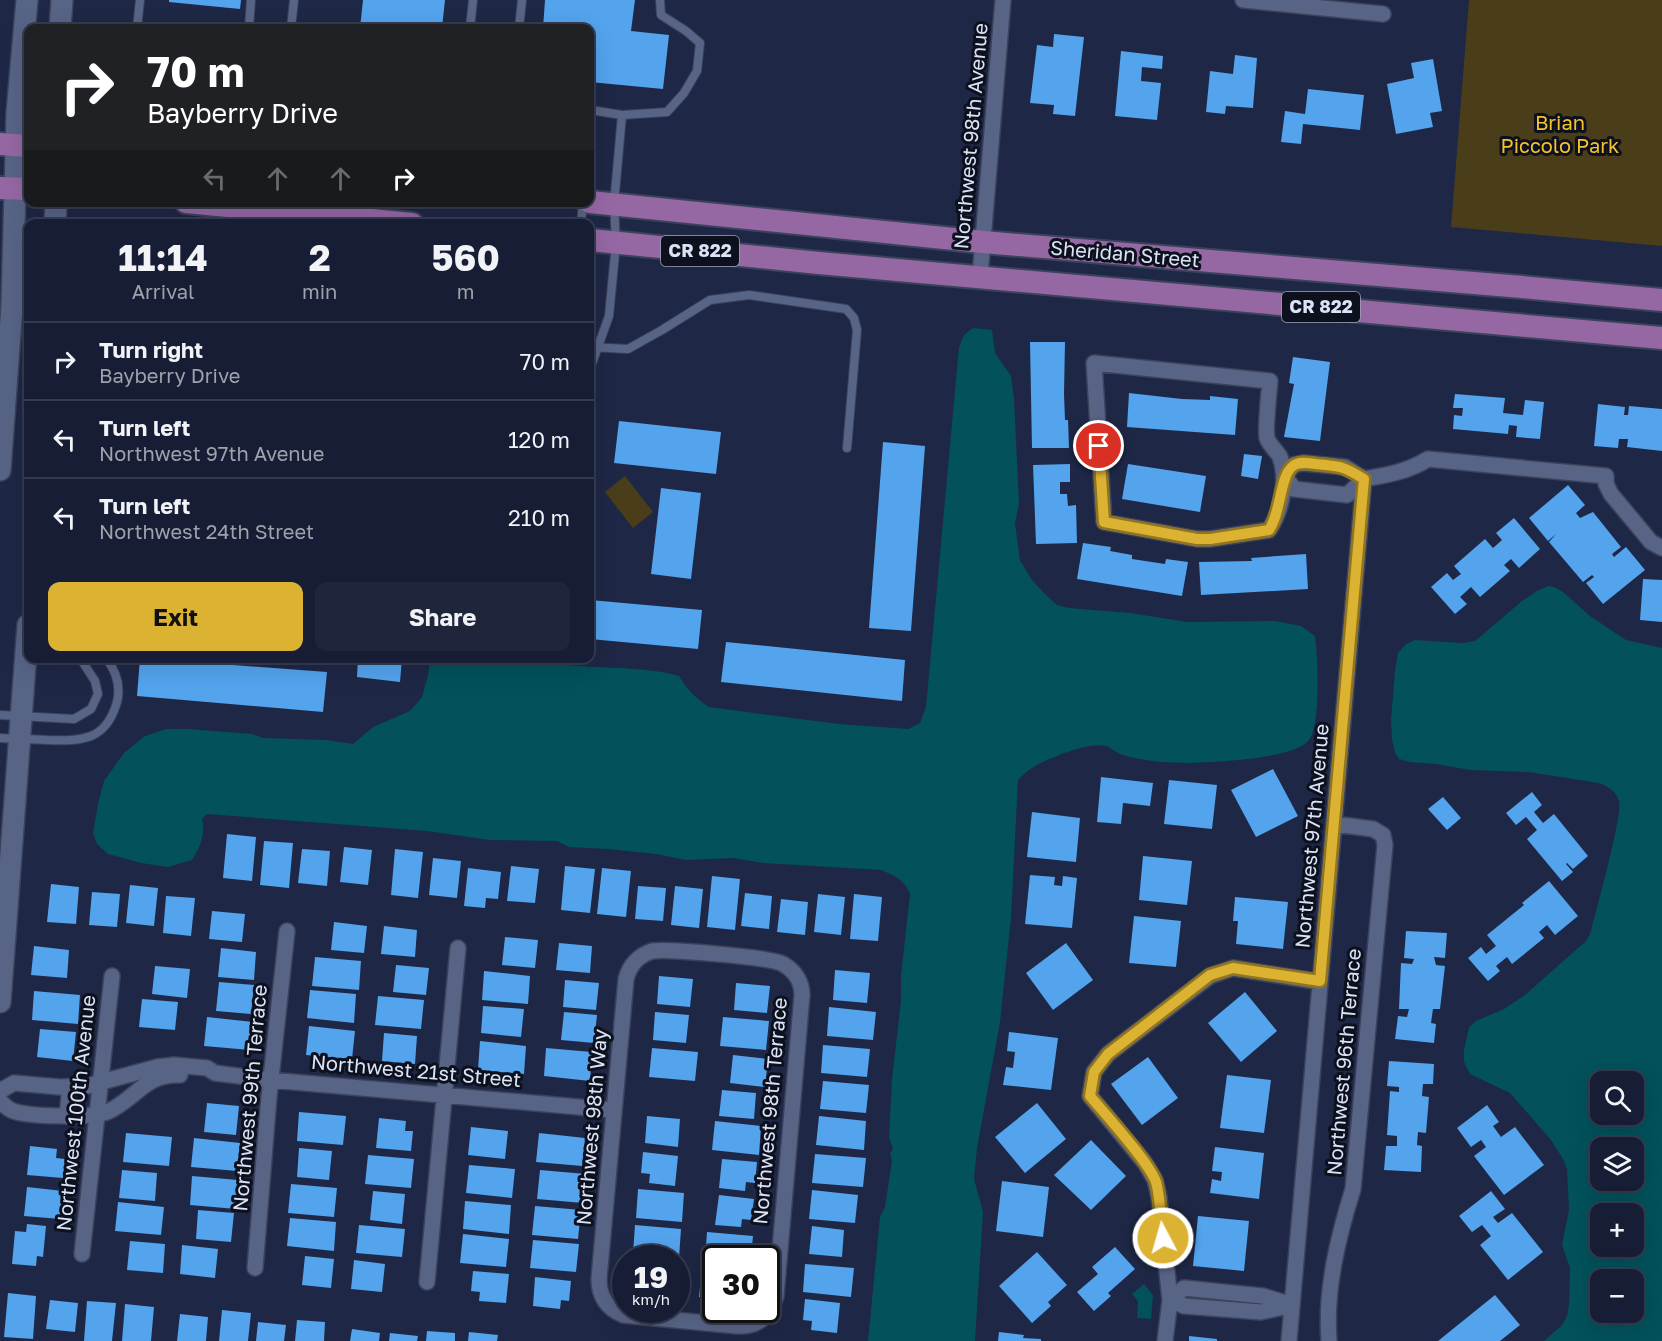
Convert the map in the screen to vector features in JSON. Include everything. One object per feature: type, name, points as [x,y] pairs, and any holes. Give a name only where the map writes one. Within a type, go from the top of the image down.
[{"type":"main road","points":[[25,24],[27,0]]},
{"type":"main road","points":[[60,24],[62,0]]},
{"type":"main road","points":[[0,470],[12,306],[14,145],[24,33]]},
{"type":"main road","name":"Sheridan Street","points":[[594,202],[983,242],[1522,286],[1662,300]]},
{"type":"main road","points":[[237,207],[361,219]]},
{"type":"main road","name":"Sheridan Street","points":[[594,240],[1662,338]]},
{"type":"main road","points":[[1522,286],[1662,285]]},
{"type":"main road","points":[[0,1002],[10,738],[22,716],[25,663]]},
{"type":"street","name":"Northwest 98th Avenue","points":[[980,276],[1003,0]]},
{"type":"street","points":[[1243,0],[1383,14]]},
{"type":"street","points":[[1364,479],[1345,467],[1302,463],[1293,465],[1285,477],[1282,496],[1269,530],[1197,539],[1104,522],[1094,363],[1270,381],[1267,438],[1279,456],[1285,477],[1294,489],[1347,495],[1364,479],[1412,469],[1428,459],[1606,476],[1606,484],[1611,494],[1651,542],[1662,548]]},
{"type":"street","name":"Northwest 97th Avenue","points":[[1289,1341],[1364,479]]},
{"type":"street","name":"Northwest 96th Terrace","points":[[1329,1341],[1330,1296],[1337,1244],[1353,1189],[1385,844],[1383,835],[1373,829],[1335,824]]},
{"type":"street","name":"Northwest 99th Terrace","points":[[255,1268],[270,1080],[287,931]]},
{"type":"street","points":[[427,1282],[458,948]]},
{"type":"street","name":"Northwest 98th Terrace","points":[[606,1304],[616,1312],[633,1317],[750,1326],[759,1322],[770,1312],[776,1296],[801,985],[794,972],[782,963],[769,960],[659,950],[639,957]]},
{"type":"street","name":"Northwest 98th Way","points":[[606,1304],[601,1295],[599,1279],[626,979],[631,966],[639,957]]},
{"type":"street","points":[[1165,1341],[1170,1300],[1159,1197],[1155,1180],[1145,1163],[1090,1096],[1094,1072],[1108,1054],[1210,975],[1233,968],[1320,981]]},
{"type":"street","name":"Northwest 100th Avenue","points":[[82,1254],[112,976]]},
{"type":"street","name":"Northwest 21st Street","points":[[0,1091],[14,1083],[70,1087],[100,1083],[165,1066],[207,1068],[215,1073],[270,1080],[614,1110]]},
{"type":"street","name":"Northwest 21st Street","points":[[0,1101],[12,1111],[67,1116],[97,1115],[118,1106],[146,1083],[159,1077],[173,1075],[206,1077],[215,1073]]},
{"type":"street","points":[[67,1116],[70,1087]]},
{"type":"street","points":[[1170,1300],[1184,1288],[1263,1296],[1292,1305]]},
{"type":"lane","points":[[137,24],[140,0]]},
{"type":"lane","points":[[249,24],[251,0]]},
{"type":"lane","points":[[291,24],[294,0]]},
{"type":"lane","points":[[470,24],[473,0]]},
{"type":"lane","points":[[519,24],[522,0]]},
{"type":"lane","points":[[594,111],[622,115],[667,112],[684,93],[697,71],[700,43],[661,15],[660,0]]},
{"type":"lane","points":[[594,345],[609,316],[616,243],[614,204],[622,115]]},
{"type":"lane","points":[[594,347],[628,348],[710,300],[749,295],[846,309],[854,318],[857,330],[847,448]]},
{"type":"lane","points":[[0,715],[74,719],[91,709],[98,694],[95,681],[83,663]]},
{"type":"lane","points":[[10,738],[79,741],[100,732],[113,714],[120,692],[114,669],[110,663]]},
{"type":"green space","name":"Brian Piccolo Park","points":[[1469,0],[1662,0],[1662,246],[1451,227]]},
{"type":"green space","points":[[625,476],[653,512],[633,528],[605,492]]},
{"type":"shaded area","points":[[973,328],[992,330],[995,353],[1011,376],[1019,503],[1015,524],[1020,560],[1032,580],[1045,594],[1057,605],[1069,608],[1131,613],[1187,622],[1275,621],[1301,626],[1315,636],[1318,673],[1317,705],[1313,732],[1309,740],[1284,753],[1240,760],[1175,763],[1134,758],[1106,746],[1089,746],[1047,760],[1030,769],[1018,780],[1011,918],[1000,1022],[977,1148],[974,1179],[983,1212],[975,1341],[868,1341],[880,1217],[885,1207],[892,1161],[890,1154],[893,1148],[889,1138],[892,1079],[910,894],[905,885],[891,874],[881,870],[763,863],[733,858],[686,860],[656,854],[569,847],[557,841],[490,840],[427,831],[207,814],[202,819],[201,840],[192,860],[168,867],[141,863],[108,854],[97,844],[93,833],[104,781],[124,753],[145,736],[166,729],[188,729],[252,734],[263,738],[326,740],[353,744],[373,727],[410,711],[422,697],[430,663],[553,663],[661,672],[679,676],[692,693],[709,707],[839,724],[908,729],[920,723],[926,707],[959,347],[964,335]]},
{"type":"shaded area","points":[[1548,586],[1554,587],[1590,616],[1626,640],[1662,648],[1662,1341],[1544,1341],[1562,1325],[1567,1316],[1569,1304],[1570,1268],[1562,1245],[1569,1210],[1567,1169],[1551,1140],[1510,1093],[1470,1074],[1464,1062],[1469,1027],[1525,995],[1587,940],[1613,843],[1619,809],[1618,797],[1611,789],[1599,783],[1528,772],[1470,770],[1409,762],[1399,759],[1392,740],[1391,720],[1395,671],[1398,653],[1406,644],[1415,640],[1463,643],[1475,641],[1522,601]]},
{"type":"shaded area","points":[[1144,1284],[1153,1295],[1151,1319],[1137,1318],[1138,1301],[1132,1294]]},
{"type":"building","points":[[169,0],[241,0],[240,9],[169,2]]},
{"type":"building","points":[[363,0],[445,0],[442,24],[360,24]]},
{"type":"building","points":[[545,0],[635,0],[631,31],[669,35],[663,89],[594,82],[594,24],[543,24]]},
{"type":"building","points":[[1054,34],[1084,37],[1075,116],[1053,114],[1054,105],[1030,103],[1037,45],[1053,47]]},
{"type":"building","points":[[1121,51],[1163,56],[1162,69],[1142,67],[1141,81],[1161,83],[1157,120],[1115,116]]},
{"type":"building","points":[[1235,55],[1257,58],[1253,108],[1226,106],[1225,114],[1206,112],[1210,71],[1233,74]]},
{"type":"building","points":[[1433,59],[1442,111],[1430,113],[1433,127],[1396,134],[1387,84],[1414,78],[1411,63]]},
{"type":"building","points":[[1308,89],[1364,95],[1360,130],[1303,124],[1301,144],[1281,142],[1285,111],[1305,114]]},
{"type":"building","points":[[1030,342],[1065,342],[1064,394],[1069,448],[1032,448]]},
{"type":"building","points":[[1293,357],[1330,362],[1320,441],[1284,437],[1294,384],[1289,383]]},
{"type":"building","points":[[1129,393],[1182,399],[1210,400],[1210,396],[1238,399],[1235,435],[1127,427]]},
{"type":"building","points":[[1455,394],[1505,398],[1503,413],[1523,415],[1525,400],[1544,402],[1540,439],[1516,437],[1517,426],[1509,425],[1508,434],[1453,429],[1454,415],[1462,416],[1463,408],[1453,408]]},
{"type":"building","points":[[1598,404],[1625,407],[1624,415],[1628,415],[1629,406],[1662,409],[1662,451],[1627,447],[1628,439],[1619,439],[1618,448],[1594,446]]},
{"type":"building","points":[[619,421],[721,432],[716,474],[614,463]]},
{"type":"building","points":[[883,442],[925,446],[911,631],[869,628]]},
{"type":"building","points":[[1244,454],[1262,456],[1258,479],[1241,476]]},
{"type":"building","points":[[1070,464],[1070,482],[1060,482],[1060,494],[1067,494],[1068,506],[1076,505],[1077,543],[1036,544],[1033,465]]},
{"type":"building","points":[[1128,464],[1206,476],[1200,512],[1122,499]]},
{"type":"building","points":[[1568,485],[1585,505],[1576,513],[1580,518],[1593,512],[1621,547],[1612,554],[1614,557],[1626,547],[1645,570],[1603,604],[1586,583],[1594,577],[1592,575],[1583,582],[1549,542],[1556,534],[1548,541],[1529,518]]},
{"type":"building","points":[[661,488],[701,493],[691,579],[651,574]]},
{"type":"building","points":[[1514,518],[1540,549],[1519,568],[1511,559],[1504,565],[1510,571],[1480,597],[1471,587],[1460,597],[1467,604],[1455,614],[1431,587],[1447,573],[1453,580],[1461,574],[1454,566],[1485,539],[1493,548],[1502,540],[1496,533]]},
{"type":"building","points":[[1083,543],[1111,547],[1110,551],[1132,555],[1132,559],[1165,564],[1166,559],[1188,562],[1182,596],[1077,579]]},
{"type":"building","points":[[1306,554],[1308,589],[1201,595],[1199,562],[1252,561],[1251,558]]},
{"type":"building","points":[[1643,579],[1662,580],[1662,622],[1640,620]]},
{"type":"building","points":[[594,600],[702,610],[698,649],[594,639]]},
{"type":"building","points":[[726,642],[905,660],[902,701],[721,682]]},
{"type":"building","points":[[140,663],[207,663],[327,672],[323,712],[137,696]]},
{"type":"building","points":[[358,663],[402,663],[400,682],[357,677]]},
{"type":"building","points":[[1273,769],[1298,816],[1256,837],[1231,790]]},
{"type":"building","points":[[1101,777],[1153,783],[1150,806],[1123,803],[1121,824],[1097,822]]},
{"type":"building","points":[[1169,780],[1217,785],[1212,829],[1164,824]]},
{"type":"building","points":[[1532,792],[1542,805],[1534,812],[1543,823],[1554,814],[1588,856],[1573,869],[1567,863],[1573,872],[1562,881],[1527,839],[1537,830],[1526,817],[1516,825],[1506,813]]},
{"type":"building","points":[[1443,797],[1461,818],[1447,830],[1428,809]]},
{"type":"building","points":[[1032,812],[1080,818],[1076,862],[1027,857]]},
{"type":"building","points":[[227,834],[256,837],[252,881],[223,878]]},
{"type":"building","points":[[264,841],[293,843],[289,888],[260,885]]},
{"type":"building","points":[[344,847],[372,850],[368,885],[340,882]]},
{"type":"building","points":[[302,849],[330,851],[327,886],[298,883]]},
{"type":"building","points":[[395,849],[423,852],[418,898],[391,895]]},
{"type":"building","points":[[1143,856],[1192,861],[1187,905],[1139,900]]},
{"type":"building","points":[[433,858],[461,861],[457,898],[429,895]]},
{"type":"building","points":[[511,866],[539,869],[535,903],[507,901]]},
{"type":"building","points":[[565,866],[595,869],[590,913],[561,910]]},
{"type":"building","points":[[468,868],[501,872],[498,899],[486,898],[485,908],[464,906]]},
{"type":"building","points":[[602,868],[631,871],[626,917],[597,914]]},
{"type":"building","points":[[1030,875],[1055,877],[1054,885],[1062,886],[1063,876],[1077,878],[1072,928],[1025,924]]},
{"type":"building","points":[[712,876],[740,879],[735,930],[707,927]]},
{"type":"building","points":[[1549,881],[1578,916],[1555,935],[1547,925],[1539,932],[1544,938],[1512,964],[1507,957],[1496,966],[1500,971],[1488,981],[1468,958],[1481,947],[1486,954],[1496,946],[1487,935]]},
{"type":"building","points":[[51,884],[79,887],[76,924],[47,922]]},
{"type":"building","points":[[130,885],[158,888],[154,926],[126,923]]},
{"type":"building","points":[[638,886],[666,888],[663,921],[635,919]]},
{"type":"building","points":[[675,886],[703,889],[699,928],[671,925]]},
{"type":"building","points":[[92,892],[120,894],[117,927],[89,925]]},
{"type":"building","points":[[745,893],[772,896],[769,929],[741,926]]},
{"type":"building","points":[[818,894],[845,897],[841,935],[814,932]]},
{"type":"building","points":[[854,894],[882,897],[878,941],[850,939]]},
{"type":"building","points":[[166,896],[195,898],[191,936],[163,933]]},
{"type":"building","points":[[1235,897],[1288,902],[1283,949],[1236,944],[1238,921],[1233,921]]},
{"type":"building","points":[[781,899],[808,902],[805,935],[777,932]]},
{"type":"building","points":[[212,911],[245,914],[242,942],[209,939]]},
{"type":"building","points":[[1134,916],[1181,921],[1176,967],[1129,963]]},
{"type":"building","points":[[334,922],[367,926],[364,953],[331,950]]},
{"type":"building","points":[[384,926],[417,930],[415,957],[381,954]]},
{"type":"building","points":[[1406,931],[1447,933],[1445,958],[1434,957],[1436,965],[1445,966],[1440,1009],[1433,1009],[1431,1023],[1436,1024],[1434,1043],[1395,1039],[1398,1016],[1407,1017],[1409,1009],[1399,1009],[1401,963],[1412,964],[1414,959],[1404,958]]},
{"type":"building","points":[[505,937],[538,940],[535,968],[502,965]]},
{"type":"building","points":[[559,943],[592,946],[590,973],[556,970]]},
{"type":"building","points":[[1066,943],[1093,980],[1053,1010],[1026,973]]},
{"type":"building","points":[[34,946],[69,950],[67,978],[31,975]]},
{"type":"building","points":[[221,948],[256,952],[254,980],[218,977]]},
{"type":"building","points":[[315,957],[361,961],[359,990],[312,986]]},
{"type":"building","points":[[396,965],[429,968],[426,995],[393,992]]},
{"type":"building","points":[[155,966],[190,969],[187,998],[152,994]]},
{"type":"building","points":[[835,970],[870,973],[867,1003],[833,1000]]},
{"type":"building","points":[[484,971],[530,976],[528,1004],[482,1000]]},
{"type":"building","points":[[659,976],[693,979],[690,1007],[657,1004]]},
{"type":"building","points":[[565,980],[599,983],[596,1010],[563,1007]]},
{"type":"building","points":[[219,982],[254,985],[251,1014],[216,1011]]},
{"type":"building","points":[[736,983],[770,986],[767,1013],[734,1010]]},
{"type":"building","points":[[310,990],[356,994],[354,1023],[307,1018]]},
{"type":"building","points":[[34,991],[80,995],[78,1024],[32,1020]]},
{"type":"building","points":[[1245,992],[1277,1031],[1241,1062],[1208,1023]]},
{"type":"building","points":[[378,996],[424,1000],[421,1029],[375,1025]]},
{"type":"building","points":[[142,999],[178,1002],[175,1030],[139,1027]]},
{"type":"building","points":[[483,1006],[524,1009],[521,1037],[481,1033]]},
{"type":"building","points":[[829,1007],[876,1012],[873,1040],[827,1036]]},
{"type":"building","points":[[564,1012],[597,1015],[594,1043],[561,1040]]},
{"type":"building","points":[[655,1012],[689,1015],[686,1043],[653,1040]]},
{"type":"building","points":[[207,1017],[253,1022],[250,1050],[204,1046]]},
{"type":"building","points":[[723,1017],[769,1021],[766,1050],[720,1046]]},
{"type":"building","points":[[309,1026],[355,1031],[352,1059],[306,1055]]},
{"type":"building","points":[[40,1029],[76,1032],[73,1061],[37,1057]]},
{"type":"building","points":[[1009,1032],[1058,1038],[1051,1090],[1003,1085],[1006,1067],[1013,1068],[1015,1052],[1007,1051]]},
{"type":"building","points":[[384,1033],[417,1036],[415,1064],[382,1061]]},
{"type":"building","points":[[480,1041],[526,1046],[524,1074],[478,1070]]},
{"type":"building","points":[[823,1045],[870,1049],[867,1077],[821,1073]]},
{"type":"building","points":[[546,1048],[592,1052],[590,1081],[544,1076]]},
{"type":"building","points":[[652,1048],[698,1052],[695,1081],[649,1077]]},
{"type":"building","points":[[733,1055],[768,1059],[765,1087],[730,1083]]},
{"type":"building","points":[[1148,1057],[1178,1098],[1142,1125],[1111,1084]]},
{"type":"building","points":[[1389,1061],[1434,1064],[1433,1084],[1423,1084],[1422,1096],[1429,1097],[1426,1133],[1418,1132],[1417,1145],[1422,1146],[1421,1172],[1384,1170],[1386,1146],[1397,1146],[1397,1136],[1387,1135],[1390,1091],[1399,1092],[1399,1087],[1387,1086]]},
{"type":"building","points":[[1227,1075],[1271,1080],[1264,1133],[1220,1128]]},
{"type":"building","points":[[823,1081],[869,1085],[866,1113],[820,1109]]},
{"type":"building","points":[[722,1090],[756,1093],[754,1119],[719,1116]]},
{"type":"building","points":[[207,1103],[239,1106],[236,1135],[204,1132]]},
{"type":"building","points":[[1037,1103],[1066,1139],[1025,1173],[995,1137]]},
{"type":"building","points":[[1487,1105],[1499,1122],[1493,1126],[1501,1137],[1515,1127],[1544,1165],[1504,1195],[1474,1156],[1486,1147],[1481,1140],[1471,1147],[1457,1128]]},
{"type":"building","points":[[299,1112],[346,1116],[343,1145],[297,1141]]},
{"type":"building","points":[[647,1116],[680,1119],[678,1147],[645,1143]]},
{"type":"building","points":[[819,1116],[866,1121],[864,1150],[816,1145]]},
{"type":"building","points":[[379,1118],[406,1121],[405,1131],[413,1131],[411,1151],[376,1148]]},
{"type":"building","points":[[715,1121],[761,1126],[759,1155],[712,1150]]},
{"type":"building","points":[[471,1127],[508,1131],[505,1159],[468,1155]]},
{"type":"building","points":[[126,1133],[172,1137],[169,1166],[123,1162]]},
{"type":"building","points":[[539,1133],[585,1138],[582,1166],[536,1162]]},
{"type":"building","points":[[194,1138],[240,1143],[237,1171],[191,1167]]},
{"type":"building","points":[[1091,1140],[1126,1176],[1091,1210],[1054,1175]]},
{"type":"building","points":[[30,1146],[57,1149],[56,1158],[65,1159],[63,1178],[27,1175]]},
{"type":"building","points":[[1215,1147],[1264,1153],[1259,1199],[1210,1193],[1212,1179],[1221,1181],[1222,1172],[1212,1171]]},
{"type":"building","points":[[299,1148],[332,1151],[329,1180],[297,1177]]},
{"type":"building","points":[[643,1152],[678,1156],[675,1186],[649,1183],[650,1174],[641,1173]]},
{"type":"building","points":[[815,1154],[866,1158],[863,1187],[812,1183]]},
{"type":"building","points":[[368,1155],[414,1159],[411,1188],[365,1184]]},
{"type":"building","points":[[722,1159],[757,1162],[755,1183],[746,1182],[745,1191],[719,1188]]},
{"type":"building","points":[[469,1165],[515,1169],[512,1198],[466,1193]]},
{"type":"building","points":[[122,1170],[157,1173],[155,1201],[119,1198]]},
{"type":"building","points":[[540,1170],[586,1174],[583,1203],[537,1199]]},
{"type":"building","points":[[192,1176],[238,1180],[236,1209],[190,1205]]},
{"type":"building","points":[[1002,1181],[1049,1187],[1043,1237],[996,1231]]},
{"type":"building","points":[[291,1184],[337,1188],[334,1217],[288,1213]]},
{"type":"building","points":[[27,1187],[63,1191],[60,1219],[24,1216]]},
{"type":"building","points":[[638,1189],[684,1193],[682,1222],[636,1218]]},
{"type":"building","points":[[812,1190],[858,1195],[855,1223],[809,1219]]},
{"type":"building","points":[[373,1191],[405,1194],[402,1224],[370,1220]]},
{"type":"building","points":[[1491,1191],[1505,1209],[1493,1217],[1498,1223],[1512,1213],[1543,1252],[1508,1280],[1480,1245],[1491,1236],[1482,1225],[1472,1232],[1459,1216]]},
{"type":"building","points":[[719,1195],[754,1199],[751,1220],[742,1219],[741,1227],[715,1225]]},
{"type":"building","points":[[465,1201],[511,1205],[509,1234],[463,1229]]},
{"type":"building","points":[[118,1202],[164,1207],[161,1235],[115,1231]]},
{"type":"building","points":[[535,1206],[581,1210],[578,1239],[532,1235]]},
{"type":"building","points":[[198,1210],[234,1213],[231,1242],[196,1239]]},
{"type":"building","points":[[1198,1216],[1249,1221],[1244,1271],[1193,1266]]},
{"type":"building","points":[[290,1218],[336,1222],[334,1251],[287,1246]]},
{"type":"building","points":[[27,1224],[46,1226],[43,1257],[37,1256],[36,1266],[12,1264],[15,1231],[26,1232]]},
{"type":"building","points":[[359,1225],[405,1229],[402,1257],[356,1253]]},
{"type":"building","points":[[635,1225],[681,1229],[680,1245],[634,1245]]},
{"type":"building","points":[[812,1226],[844,1230],[842,1257],[809,1254]]},
{"type":"building","points":[[707,1232],[753,1236],[752,1245],[706,1245]]},
{"type":"building","points":[[463,1234],[509,1239],[506,1267],[460,1263]]},
{"type":"building","points":[[533,1240],[579,1244],[576,1272],[530,1268]]},
{"type":"building","points":[[130,1241],[165,1244],[163,1273],[127,1270]]},
{"type":"building","points":[[182,1245],[218,1249],[215,1278],[180,1274]]},
{"type":"building","points":[[1115,1247],[1135,1269],[1108,1293],[1111,1296],[1094,1311],[1077,1292],[1098,1274],[1092,1267]]},
{"type":"building","points":[[1037,1252],[1067,1285],[1048,1302],[1051,1306],[1032,1323],[999,1286]]},
{"type":"building","points":[[305,1256],[334,1259],[331,1288],[302,1285]]},
{"type":"building","points":[[354,1260],[385,1264],[382,1292],[351,1289]]},
{"type":"building","points":[[805,1264],[854,1268],[851,1297],[803,1292]]},
{"type":"building","points":[[702,1268],[702,1297],[699,1297]]},
{"type":"building","points":[[473,1271],[509,1274],[506,1303],[479,1301],[480,1292],[471,1291]]},
{"type":"building","points":[[535,1277],[571,1281],[569,1301],[561,1300],[560,1309],[533,1306]]},
{"type":"building","points":[[8,1293],[36,1296],[33,1339],[4,1337]]},
{"type":"building","points":[[1495,1295],[1520,1325],[1500,1341],[1438,1341]]},
{"type":"building","points":[[805,1299],[840,1303],[837,1333],[811,1330],[812,1321],[803,1320]]},
{"type":"building","points":[[50,1300],[78,1303],[75,1332],[46,1329]]},
{"type":"building","points":[[87,1301],[116,1303],[112,1341],[84,1341]]},
{"type":"building","points":[[125,1304],[154,1307],[151,1341],[122,1341]]},
{"type":"building","points":[[222,1310],[251,1313],[248,1341],[219,1341]]},
{"type":"building","points":[[180,1314],[208,1317],[206,1341],[177,1341]]},
{"type":"building","points":[[297,1320],[325,1322],[324,1341],[295,1341]]},
{"type":"building","points":[[258,1322],[286,1325],[284,1341],[256,1341]]},
{"type":"building","points":[[352,1329],[380,1333],[379,1341],[350,1341]]},
{"type":"building","points":[[427,1331],[455,1333],[455,1341],[426,1341]]},
{"type":"building","points":[[469,1332],[498,1335],[497,1341],[468,1341]]},
{"type":"building","points":[[999,1332],[1024,1335],[1023,1338],[1041,1339],[1041,1341],[998,1341]]},
{"type":"building","points":[[390,1333],[418,1336],[417,1341],[389,1341]]},
{"type":"building","points":[[1189,1336],[1217,1339],[1217,1341],[1189,1341]]},
{"type":"route","points":[[1099,446],[1104,522],[1197,539],[1269,530],[1282,496],[1285,477],[1293,465],[1302,463],[1345,467],[1364,479],[1320,981],[1233,968],[1210,975],[1108,1054],[1094,1072],[1090,1096],[1145,1163],[1155,1180],[1163,1238]]}]
